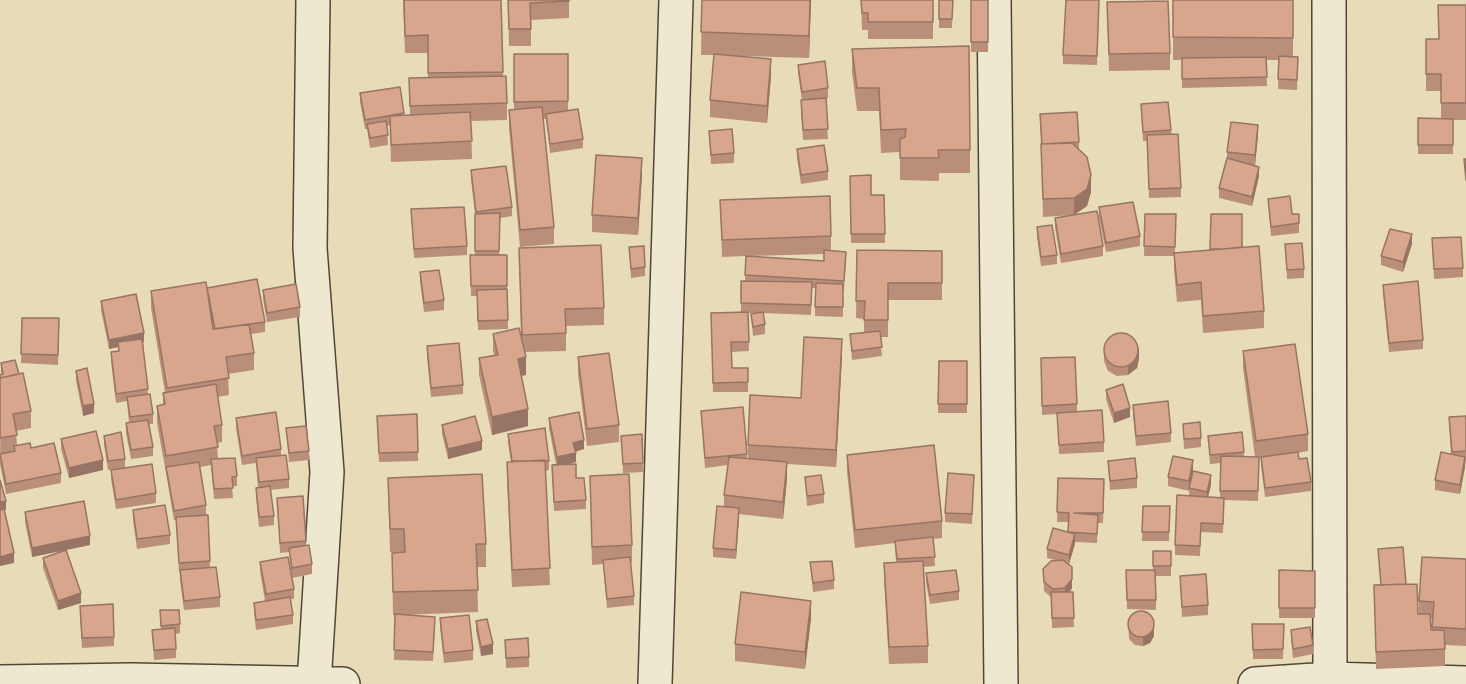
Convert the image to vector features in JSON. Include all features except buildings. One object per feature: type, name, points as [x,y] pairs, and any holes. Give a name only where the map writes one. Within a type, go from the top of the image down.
[{"type":"street","points":[[1,682],[324,683],[327,472],[310,248],[313,0]]},
{"type":"street","points":[[655,684],[676,0]]},
{"type":"street","points":[[994,0],[1001,684]]},
{"type":"street","points":[[1329,0],[1330,682]]},
{"type":"street","points":[[1255,684],[1466,683]]}]
